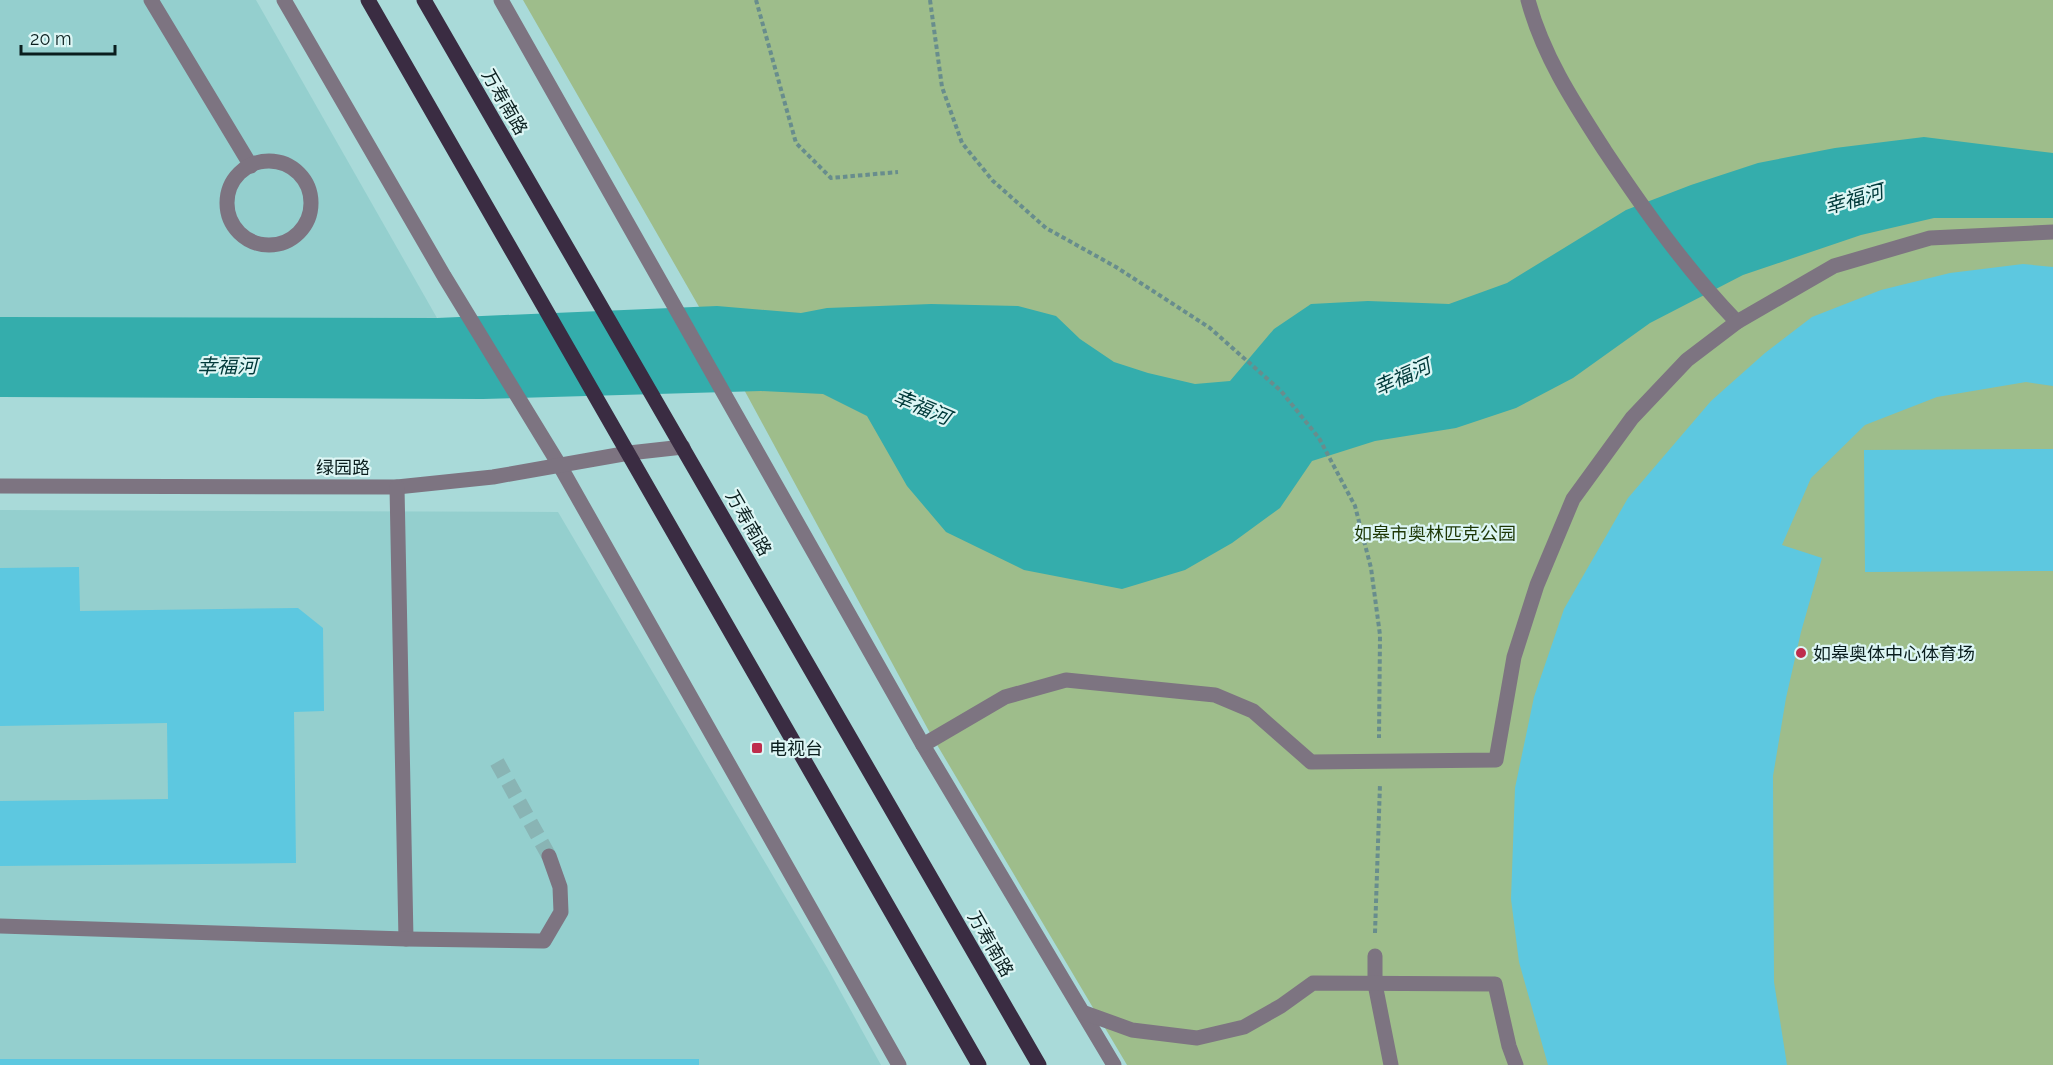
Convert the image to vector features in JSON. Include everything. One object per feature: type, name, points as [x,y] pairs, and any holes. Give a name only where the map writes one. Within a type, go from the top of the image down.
[{"type":"main road","points":[[368,0],[979,1065]]},
{"type":"main road","name":"万寿南路","points":[[424,0],[1039,1065]]},
{"type":"street","points":[[150,0],[251,166]]},
{"type":"street","points":[[284,0],[444,276],[560,466],[899,1065]]},
{"type":"street","points":[[501,0],[923,745],[1114,1065]]},
{"type":"street","points":[[1528,0],[1534,21],[1559,81],[1641,205],[1715,299],[1737,322]]},
{"type":"street","points":[[264,162],[290,166],[308,186],[311,212],[306,225],[286,242],[272,245],[258,244],[240,232],[228,214],[227,200],[231,186],[239,174],[251,166],[264,162]]},
{"type":"street","points":[[923,745],[1005,697],[1066,680],[1215,694],[1253,711],[1311,762],[1496,760],[1514,657],[1537,585],[1573,499],[1632,418],[1686,360],[1737,322],[1834,266],[1930,238],[2053,232]]},
{"type":"street","name":"绿园路","points":[[0,486],[397,487],[683,447]]},
{"type":"street","points":[[397,487],[406,939]]},
{"type":"street","points":[[0,926],[406,939],[544,940],[561,912],[560,887],[549,856]]},
{"type":"street","points":[[1375,956],[1375,984],[1391,1065]]},
{"type":"street","points":[[1085,1013],[1132,1030],[1197,1038],[1244,1027],[1281,1006],[1312,983],[1495,984],[1516,1065]]},
{"type":"path","points":[[756,0],[795,143],[831,178],[898,172]]},
{"type":"path","points":[[930,0],[945,96],[962,143],[993,180],[1046,228],[1116,267],[1201,321],[1235,350],[1281,392],[1319,438],[1355,506],[1371,568],[1380,635],[1375,956]]},
{"type":"shaded area","points":[[0,0],[256,0],[437,318],[0,317]]},
{"type":"shaded area","points":[[0,510],[558,512],[828,969],[881,1065],[0,1065]]},
{"type":"green space","name":"如皋市奥林匹克公园","points":[[523,0],[2053,0],[2053,1065],[1127,1065],[930,733],[702,312]]},
{"type":"water","name":"幸福河","points":[[1924,137],[2053,153],[2053,218],[1934,218],[1861,235],[1743,275],[1650,323],[1573,378],[1516,408],[1456,428],[1375,441],[1312,461],[1280,508],[1232,543],[1185,570],[1122,589],[1024,570],[946,532],[907,486],[867,416],[823,394],[761,391],[483,399],[0,397],[0,317],[437,318],[717,306],[801,313],[827,308],[931,304],[1018,306],[1056,316],[1080,339],[1114,362],[1195,384],[1230,381],[1274,329],[1311,304],[1368,301],[1449,304],[1507,283],[1626,210],[1691,185],[1758,163],[1835,148]]},
{"type":"building","points":[[2023,264],[2053,267],[2053,386],[2026,382],[1937,397],[1865,425],[1811,478],[1782,545],[1822,558],[1801,632],[1786,698],[1773,776],[1774,982],[1787,1065],[1548,1065],[1519,962],[1511,899],[1515,788],[1534,697],[1564,609],[1628,498],[1711,401],[1765,353],[1812,317],[1881,290],[1950,273]]},
{"type":"building","points":[[2053,449],[2053,571],[1865,572],[1864,450]]},
{"type":"building","points":[[79,567],[80,611],[298,608],[323,628],[324,711],[294,712],[296,863],[0,866],[0,801],[168,799],[167,723],[0,726],[0,568]]},
{"type":"building","points":[[0,1059],[699,1059],[699,1065],[0,1065]]},
{"type":"tunnel","points":[[497,762],[549,856]]},
{"type":"place","name":"如皋奥体中心体育场","points":[[1801,653]]},
{"type":"place","name":"电视台","points":[[757,748]]}]
